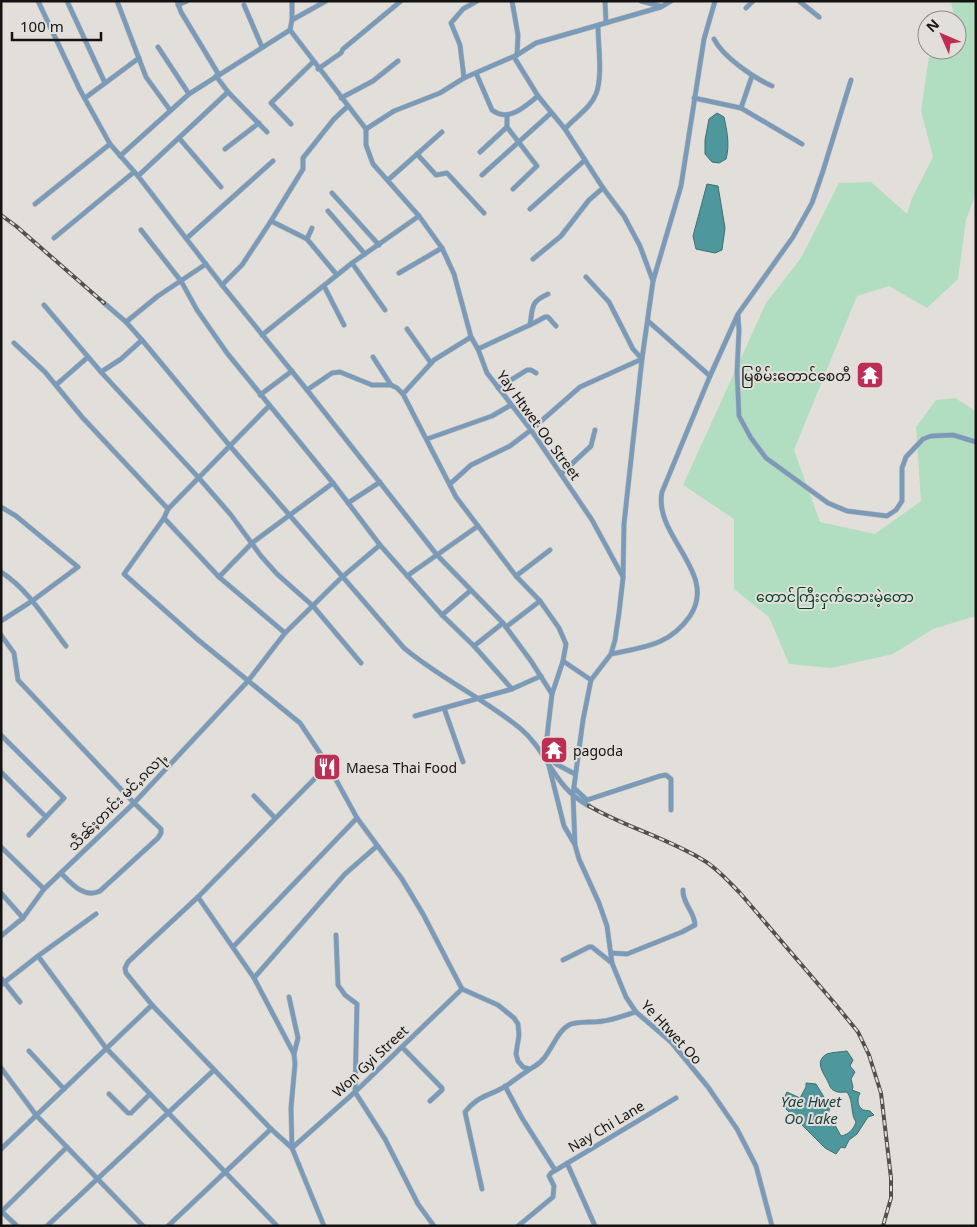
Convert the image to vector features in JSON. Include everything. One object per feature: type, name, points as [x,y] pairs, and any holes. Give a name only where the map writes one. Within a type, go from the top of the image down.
[{"type":"street","points":[[38,1],[85,98],[110,144],[187,238],[222,285],[437,556],[504,625],[552,694]]},
{"type":"street","points":[[67,1],[105,83]]},
{"type":"street","points":[[117,1],[146,77],[170,110]]},
{"type":"street","points":[[187,1],[177,3],[217,75],[228,92],[267,132]]},
{"type":"street","points":[[292,1],[290,30],[318,69],[366,129],[394,111],[440,92],[464,78],[516,56],[536,43],[661,7],[670,1]]},
{"type":"street","points":[[292,20],[326,1]]},
{"type":"street","points":[[318,69],[341,53],[343,48],[401,1]]},
{"type":"street","points":[[464,78],[460,45],[451,23],[463,9],[477,1]]},
{"type":"street","points":[[512,1],[518,35],[516,56],[538,96],[565,130],[602,188],[624,216],[640,246],[653,281]]},
{"type":"street","points":[[605,1],[606,23]]},
{"type":"street","points":[[641,1],[661,7]]},
{"type":"street","points":[[575,844],[573,794],[583,720],[591,680],[610,654],[615,640],[623,578],[624,524],[642,359],[653,281],[681,186],[704,39],[715,1]]},
{"type":"street","points":[[746,8],[753,1]]},
{"type":"street","points":[[799,1],[819,17]]},
{"type":"street","points":[[244,5],[262,47]]},
{"type":"street","points":[[565,130],[583,112],[596,94],[599,77],[598,26]]},
{"type":"street","points":[[120,156],[189,94],[290,30]]},
{"type":"street","points":[[714,39],[720,48],[752,76],[772,86]]},
{"type":"street","points":[[158,47],[189,94]]},
{"type":"street","points":[[85,98],[139,58]]},
{"type":"street","points":[[342,98],[373,81],[398,61]]},
{"type":"street","points":[[291,124],[271,103],[313,62]]},
{"type":"street","points":[[476,73],[492,110],[498,114],[507,116],[518,111],[538,96]]},
{"type":"street","points":[[741,108],[752,76]]},
{"type":"street","points":[[610,654],[649,646],[673,635],[692,614],[697,602],[697,590],[693,571],[668,529],[660,500],[662,492],[738,314],[793,237],[812,203],[852,80]]},
{"type":"street","points":[[54,238],[179,138],[228,92]]},
{"type":"street","points":[[694,98],[741,108],[802,144]]},
{"type":"street","points":[[222,285],[242,265],[272,221],[304,169],[303,158],[334,119],[348,106]]},
{"type":"street","points":[[482,175],[551,113]]},
{"type":"street","points":[[507,116],[507,127],[520,141],[537,166],[513,189]]},
{"type":"street","points":[[225,149],[259,123]]},
{"type":"street","points":[[480,152],[507,127]]},
{"type":"street","name":"Yay Htwet Oo Street","points":[[366,129],[366,146],[373,164],[419,216],[442,248],[454,274],[471,337],[488,373],[510,405],[531,430],[592,520],[623,578]]},
{"type":"street","points":[[388,180],[442,132]]},
{"type":"street","points":[[179,138],[221,187]]},
{"type":"street","points":[[35,204],[110,144]]},
{"type":"street","points":[[417,154],[436,175],[447,174],[484,213]]},
{"type":"street","points":[[530,210],[585,160]]},
{"type":"street","points":[[187,238],[273,161]]},
{"type":"street","points":[[533,259],[561,236],[585,205],[602,188]]},
{"type":"street","points":[[332,193],[379,244]]},
{"type":"street","points":[[328,211],[365,254]]},
{"type":"street","points":[[262,335],[352,263],[419,216]]},
{"type":"street","points":[[272,221],[308,239],[337,276]]},
{"type":"street","points":[[308,239],[312,228]]},
{"type":"street","points":[[141,230],[181,281],[197,310],[227,353],[333,483],[380,545],[512,689]]},
{"type":"street","points":[[399,273],[442,248]]},
{"type":"street","points":[[352,263],[385,310]]},
{"type":"street","points":[[126,322],[158,296],[206,264]]},
{"type":"street","points":[[586,277],[609,302],[633,349],[642,359]]},
{"type":"street","points":[[324,286],[344,325]]},
{"type":"street","points":[[530,325],[533,304],[548,294]]},
{"type":"street","points":[[104,303],[126,322],[142,340],[230,446],[404,648],[522,730],[548,762],[561,782],[589,806]]},
{"type":"street","points":[[44,305],[101,372],[198,477],[278,574],[313,606],[361,663]]},
{"type":"street","points":[[738,314],[737,381],[739,416],[751,438],[766,458],[828,504],[847,511],[887,516],[896,510],[902,501],[902,468],[906,457],[923,439],[931,436],[953,434],[976,442]]},
{"type":"street","points":[[478,349],[545,317],[548,317],[556,326]]},
{"type":"street","points":[[648,320],[710,376]]},
{"type":"street","points":[[407,329],[431,363]]},
{"type":"street","points":[[404,394],[431,363],[471,337]]},
{"type":"street","points":[[101,372],[142,340]]},
{"type":"street","points":[[14,343],[56,385],[82,417],[168,509]]},
{"type":"street","points":[[56,385],[88,357]]},
{"type":"street","points":[[373,357],[391,385]]},
{"type":"street","points":[[450,484],[471,465],[510,446],[580,387],[642,359]]},
{"type":"street","points":[[498,388],[528,370],[536,374]]},
{"type":"street","points":[[260,395],[292,371]]},
{"type":"street","points":[[307,390],[332,373],[340,372],[372,386],[391,385],[404,394],[456,497],[516,576],[540,602],[559,628],[566,644],[563,662],[552,694],[546,745],[548,762],[564,826],[575,844]]},
{"type":"street","points":[[426,439],[492,416],[510,405]]},
{"type":"street","points":[[269,406],[168,509],[164,518],[124,574],[300,723],[328,765],[357,818],[402,879],[423,914],[462,989],[498,1005],[514,1018],[519,1028],[516,1054],[518,1061],[523,1067],[529,1069]]},
{"type":"street","points":[[561,474],[591,446],[595,430]]},
{"type":"street","points":[[348,503],[380,482]]},
{"type":"street","points":[[219,577],[252,543],[333,483]]},
{"type":"street","points":[[1,507],[16,516],[78,566],[32,601],[1,621]]},
{"type":"street","points":[[164,518],[219,577],[285,633]]},
{"type":"street","points":[[407,576],[478,526]]},
{"type":"street","name":"သဵၼ်ႈတၢင်း မင်ႇၵလႃႇ","points":[[1,936],[23,918],[44,889],[134,803],[248,680],[285,633],[343,576],[380,545]]},
{"type":"street","points":[[516,576],[550,550]]},
{"type":"street","points":[[1,572],[15,581],[66,646]]},
{"type":"street","points":[[442,614],[470,592]]},
{"type":"street","points":[[474,646],[540,602]]},
{"type":"street","points":[[1,635],[14,652],[18,680],[161,829],[158,838],[100,891],[94,894],[86,893],[79,889],[61,873]]},
{"type":"street","points":[[563,662],[591,680]]},
{"type":"street","points":[[415,716],[512,689],[540,676]]},
{"type":"street","points":[[444,708],[463,762]]},
{"type":"street","points":[[1,735],[64,798],[28,835]]},
{"type":"street","points":[[548,755],[556,764],[576,774]]},
{"type":"street","points":[[292,1148],[271,1129],[152,1004],[126,973],[125,968],[128,962],[198,897],[328,765]]},
{"type":"street","points":[[1,772],[46,817]]},
{"type":"street","points":[[574,788],[587,800],[666,775],[671,779],[671,810]]},
{"type":"street","points":[[254,796],[275,818]]},
{"type":"street","points":[[233,947],[357,818]]},
{"type":"street","name":"Ye Htwet Oo","points":[[575,844],[579,859],[607,926],[612,963],[626,997],[636,1012],[671,1042],[708,1087],[737,1129],[756,1166],[772,1226]]},
{"type":"street","points":[[254,978],[345,874],[377,846]]},
{"type":"street","points":[[1,847],[44,889]]},
{"type":"street","points":[[612,953],[627,954],[695,925],[695,920],[683,897],[683,890]]},
{"type":"street","points":[[1,893],[23,918]]},
{"type":"street","points":[[198,897],[254,978],[294,1054]]},
{"type":"street","points":[[3,984],[96,914]]},
{"type":"street","points":[[336,934],[338,985],[345,995],[357,1004],[355,1092],[385,1139],[418,1204],[434,1226]]},
{"type":"street","points":[[562,960],[592,947],[612,963]]},
{"type":"street","points":[[38,956],[106,1048],[277,1226]]},
{"type":"street","points":[[1,978],[3,984],[20,1002]]},
{"type":"street","name":"Won Gyi Street","points":[[292,1148],[355,1092],[462,989]]},
{"type":"street","points":[[289,997],[298,1038],[294,1054],[295,1064],[290,1108],[292,1148],[324,1226]]},
{"type":"street","points":[[1,1149],[152,1004]]},
{"type":"street","points":[[482,1189],[465,1112],[472,1103],[505,1086],[544,1059],[567,1026],[603,1021],[636,1012]]},
{"type":"street","points":[[402,1047],[442,1088],[430,1101]]},
{"type":"street","points":[[29,1051],[64,1088]]},
{"type":"street","points":[[1,1068],[36,1115],[143,1226]]},
{"type":"street","points":[[47,1226],[214,1070]]},
{"type":"street","points":[[505,1086],[522,1118],[555,1170]]},
{"type":"street","points":[[109,1094],[128,1113],[131,1113],[150,1094]]},
{"type":"street","name":"Nay Chi Lane","points":[[518,1226],[553,1197],[554,1186],[549,1174],[676,1098]]},
{"type":"street","points":[[168,1226],[271,1129]]},
{"type":"street","points":[[16,1226],[1,1211],[67,1147]]},
{"type":"street","points":[[567,1164],[595,1226]]},
{"type":"green space","name":"တောင်ကြီးငှက်ဘေးမဲ့တော","points":[[951,1],[976,1],[976,193],[966,220],[958,279],[927,308],[889,286],[857,296],[794,450],[820,522],[875,534],[921,501],[916,427],[936,400],[955,398],[976,411],[976,616],[933,629],[893,654],[831,668],[789,664],[769,617],[734,589],[734,519],[683,485],[766,303],[801,258],[839,183],[871,182],[907,214],[912,198],[933,157],[921,111],[929,60],[967,60],[967,10],[953,10]]},
{"type":"water","points":[[717,113],[724,117],[728,143],[726,159],[719,163],[712,162],[705,154],[705,140],[709,119]]},
{"type":"water","points":[[707,184],[718,186],[725,228],[722,250],[715,253],[696,249],[693,236]]},
{"type":"water","name":"Yae Hwet Oo Lake","points":[[847,1051],[853,1060],[850,1066],[855,1072],[851,1079],[852,1090],[860,1093],[858,1102],[861,1108],[870,1111],[874,1115],[868,1117],[857,1134],[849,1140],[845,1148],[841,1147],[836,1154],[825,1148],[786,1109],[785,1096],[787,1092],[800,1098],[806,1083],[816,1084],[830,1107],[827,1118],[832,1120],[841,1136],[848,1133],[856,1122],[849,1096],[847,1092],[838,1092],[831,1088],[820,1064],[823,1057],[827,1054]]},
{"type":"railway","points":[[1,215],[104,303]]},
{"type":"railway","points":[[589,806],[689,852],[723,875],[858,1032],[869,1055],[881,1093],[891,1178],[891,1198],[883,1226]]},
{"type":"place","name":"မြစိမ်းတောင်စေတီ","points":[[870,375]]},
{"type":"place","name":"pagoda","points":[[554,750]]},
{"type":"place","name":"Maesa Thai Food","points":[[327,767]]}]
